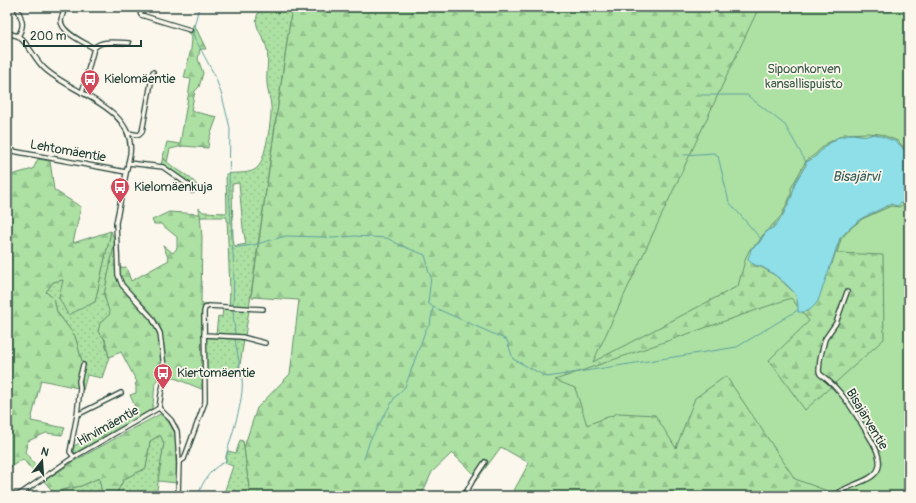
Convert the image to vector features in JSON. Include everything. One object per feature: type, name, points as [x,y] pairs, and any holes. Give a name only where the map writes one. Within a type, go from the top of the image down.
[{"type":"street","points":[[17,7],[22,24],[22,30],[18,36]]},
{"type":"street","points":[[65,7],[61,20],[66,31],[94,48]]},
{"type":"street","points":[[141,7],[141,15],[190,30]]},
{"type":"street","points":[[7,33],[18,36],[27,44],[44,68],[63,82],[110,110],[128,134],[131,147],[116,223],[118,275],[122,285],[152,318],[160,333],[166,376],[160,394],[159,408],[171,420],[177,431],[179,462],[178,496]]},
{"type":"street","points":[[82,92],[94,48],[98,44],[103,43],[129,43]]},
{"type":"street","points":[[128,134],[139,135],[142,132],[153,72]]},
{"type":"street","name":"Lehtomäentie","points":[[7,150],[126,172]]},
{"type":"street","points":[[128,163],[164,168],[190,186],[192,191]]},
{"type":"street","name":"Bisajärventie","points":[[834,496],[844,489],[870,479],[878,468],[879,460],[877,451],[843,395],[834,385],[820,374],[819,371],[820,359],[825,340],[836,323],[847,292]]},
{"type":"street","points":[[179,462],[184,459],[204,402],[205,308],[209,306],[262,309]]},
{"type":"street","points":[[204,335],[242,337],[266,343]]},
{"type":"street","points":[[74,457],[70,452],[77,415],[83,365]]},
{"type":"street","points":[[77,415],[121,393]]},
{"type":"street","name":"Hirvimäentie","points":[[7,496],[18,495],[74,457],[159,408]]},
{"type":"street","points":[[464,496],[485,462]]},
{"type":"green space","points":[[262,7],[292,7],[249,308],[229,306],[230,291],[227,217],[200,218],[199,208],[203,212],[227,213],[226,174],[255,170],[261,163],[269,129],[271,107],[267,86],[267,49],[258,29],[256,19]],"holes":[[[239,183],[246,244],[236,246],[234,245],[233,238],[232,184]]]},
{"type":"green space","points":[[292,7],[909,7],[909,163],[905,150],[901,145],[875,134],[866,136],[852,134],[836,138],[835,141],[831,142],[811,160],[806,162],[806,165],[795,183],[792,196],[782,217],[773,228],[768,230],[759,243],[751,249],[755,266],[761,267],[776,276],[796,294],[798,304],[832,264],[840,238],[850,228],[862,218],[891,204],[903,203],[909,198],[909,496],[511,496],[529,463],[501,447],[478,478],[452,453],[432,472],[421,496],[250,496],[244,447],[257,408],[290,374],[299,300],[251,297]]},
{"type":"green space","name":"Sipoonkorven kansallispuisto","points":[[759,7],[909,7],[909,162],[907,151],[898,141],[880,134],[844,134],[826,144],[806,161],[791,188],[791,195],[781,216],[762,236],[758,243],[750,249],[746,257],[738,286],[593,362]]},
{"type":"green space","points":[[194,24],[206,49],[200,49],[198,59],[203,73],[199,87],[195,91],[191,111],[217,117],[209,139],[208,148],[183,146],[170,149],[167,162],[163,157],[167,142],[180,144],[191,79],[184,78],[192,39],[186,30],[191,29]]},
{"type":"green space","points":[[163,157],[171,165],[191,179],[199,188],[161,165]]},
{"type":"green space","points":[[38,159],[50,161],[54,190],[81,207],[73,243],[111,231],[95,302],[68,315],[59,298],[63,280],[53,282],[46,292],[54,299],[57,312],[75,336],[83,365],[78,388],[41,380],[31,421],[65,428],[62,435],[46,433],[28,441],[25,452],[39,469],[34,473],[23,459],[7,471],[7,176],[33,169]]},
{"type":"green space","points":[[909,201],[909,496],[841,496],[795,479],[726,376],[695,398],[676,448],[655,415],[618,413],[587,425],[575,388],[555,380],[791,298],[809,321],[769,360],[805,410],[884,339],[883,255],[837,253],[841,239],[862,219],[891,206],[899,207]]},
{"type":"green space","points":[[169,212],[200,214],[202,237],[201,303],[209,304],[204,307],[202,312],[204,390],[167,375],[164,344],[157,322],[149,310],[127,287],[120,275],[120,268],[126,267],[131,281],[169,260],[163,245],[173,253],[177,248],[177,237],[161,224],[154,224],[152,220]]},
{"type":"green space","points":[[111,231],[115,241],[104,295],[111,314],[100,323],[109,357],[102,378],[87,375],[83,390],[83,365],[75,336],[57,312],[54,299],[46,292],[53,282],[63,280],[95,302]]},
{"type":"green space","points":[[115,241],[116,276],[119,283],[150,319],[159,336],[162,352],[162,372],[155,383],[153,405],[151,410],[75,453],[73,451],[74,446],[137,411],[130,395],[136,393],[135,384],[137,382],[121,352],[109,357],[105,339],[98,332],[100,323],[110,314],[104,295]]},
{"type":"green space","points":[[223,308],[249,310],[245,336],[216,334],[218,316],[222,317]]},
{"type":"green space","points":[[206,337],[244,340],[239,371],[225,375],[206,374]]},
{"type":"green space","points":[[160,414],[168,421],[175,433],[177,483],[158,481],[164,443],[160,435],[150,441],[146,468],[124,479],[115,496],[100,496],[102,493],[99,478],[81,486],[62,490],[60,496],[55,496],[44,481],[76,460]]},
{"type":"green space","points":[[161,435],[164,443],[156,496],[115,496],[124,479],[146,468],[150,441]]},
{"type":"green space","points":[[240,440],[243,441],[250,496],[223,496],[233,466],[225,463],[228,451],[236,453]]},
{"type":"green space","points":[[99,478],[102,493],[100,496],[60,496],[62,490],[81,486]]},
{"type":"water","name":"Bisajärvi","points":[[852,134],[866,136],[875,134],[897,142],[906,152],[905,154],[909,163],[909,198],[897,206],[891,204],[862,218],[840,238],[818,301],[810,310],[798,312],[797,298],[791,289],[770,272],[751,263],[748,260],[748,257],[751,249],[759,243],[768,230],[773,228],[782,217],[792,196],[795,183],[806,165],[806,162],[831,142],[835,141],[836,138]]},
{"type":"waterway","points":[[199,7],[193,35],[215,76],[230,128],[229,191],[234,271],[233,306]]},
{"type":"waterway","points":[[700,95],[747,95],[785,125],[806,162]]},
{"type":"waterway","points":[[684,155],[714,153],[718,156],[729,202],[761,239]]},
{"type":"waterway","points":[[232,248],[253,245],[286,236],[333,238],[355,236],[387,238],[425,255],[431,277],[428,303],[433,307],[507,340],[513,359],[547,377],[737,347],[798,310]]},
{"type":"waterway","points":[[364,459],[370,440],[395,397],[405,387],[426,329],[430,324],[433,308]]},
{"type":"waterway","points":[[233,311],[235,335]]},
{"type":"waterway","points":[[235,339],[240,368]]},
{"type":"waterway","points":[[198,496],[208,475],[216,467],[226,462],[226,456],[235,425],[242,391],[241,372]]},
{"type":"place","name":"Kielomäentie","points":[[90,96]]},
{"type":"place","name":"Kielomäenkuja","points":[[120,204]]},
{"type":"place","name":"Kiertomäentie","points":[[163,390]]}]
